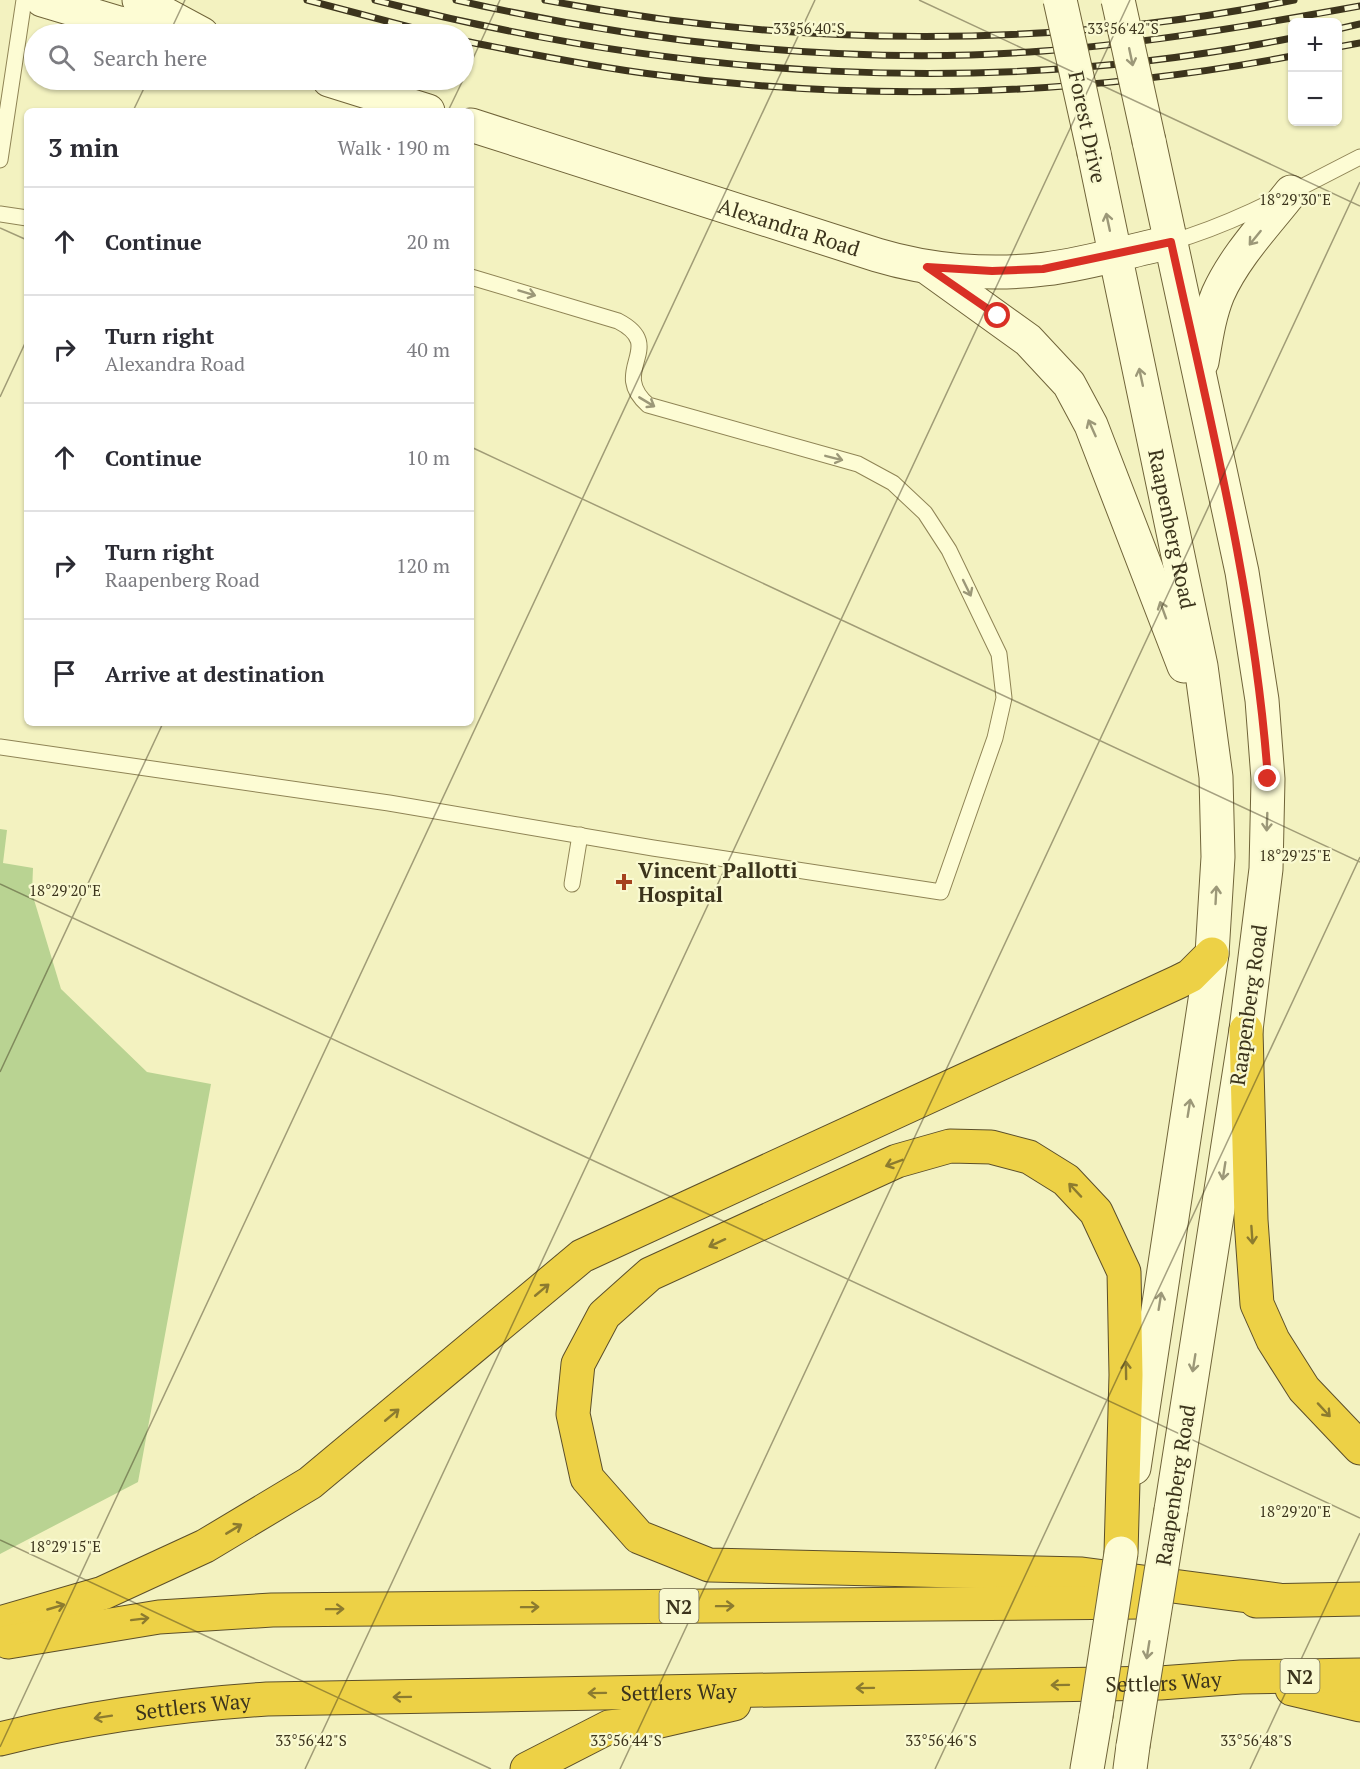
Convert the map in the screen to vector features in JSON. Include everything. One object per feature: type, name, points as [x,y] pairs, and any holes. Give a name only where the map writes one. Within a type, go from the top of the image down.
[{"type":"highway","points":[[0,1623],[104,1593],[205,1546],[310,1483],[582,1256],[1178,982],[1190,976],[1212,954]]},
{"type":"highway","points":[[1246,1030],[1251,1220],[1257,1304],[1273,1340],[1304,1389],[1360,1448]]},
{"type":"highway","points":[[1121,1552],[1126,1508],[1124,1272],[1096,1212],[1066,1180],[1029,1157],[991,1147],[950,1146],[897,1161],[650,1274],[604,1315],[578,1364],[573,1414],[587,1478],[639,1537],[709,1566],[1082,1574],[1279,1600]]},
{"type":"highway","name":"N2","points":[[0,1643],[159,1617],[272,1610],[1360,1599]]},
{"type":"highway","name":"Settlers Way","points":[[0,1739],[95,1718],[154,1708],[247,1700],[1160,1683],[1241,1677],[1360,1675]]},
{"type":"highway","points":[[1241,1677],[1360,1704]]},
{"type":"highway","points":[[526,1769],[609,1727],[656,1722],[803,1689]]},
{"type":"main road","points":[[42,0],[124,24]]},
{"type":"main road","points":[[139,0],[183,24]]},
{"type":"main road","name":"Forest Drive","points":[[1060,0],[1115,254]]},
{"type":"main road","points":[[1118,0],[1171,242]]},
{"type":"main road","points":[[361,90],[418,108]]},
{"type":"main road","name":"Alexandra Road","points":[[474,126],[877,255],[927,267],[992,271],[1043,269],[1171,242]]},
{"type":"main road","points":[[1200,376],[1208,328],[1219,293],[1238,258],[1291,192]]},
{"type":"main road","name":"Raapenberg Road","points":[[1130,1766],[1246,1030],[1266,869],[1268,779],[1262,700],[1242,572],[1171,242]]},
{"type":"main road","name":"Raapenberg Road","points":[[1115,254],[1195,640],[1212,743],[1218,856],[1212,954],[1126,1508]]},
{"type":"main road","points":[[927,267],[1028,340],[1069,384],[1091,425],[1212,743]]},
{"type":"main road","name":"Raapenberg Road","points":[[1088,1763],[1121,1552]]},
{"type":"lane","points":[[0,160],[24,0]]},
{"type":"lane","points":[[1171,242],[1198,234],[1291,192],[1360,157]]},
{"type":"lane","points":[[0,214],[24,218]]},
{"type":"lane","points":[[0,747],[389,803],[941,892],[995,738],[1004,698],[999,654],[949,550],[925,513],[893,483],[858,464],[648,405],[636,395],[632,378],[640,343],[634,329],[618,321],[474,278]]},
{"type":"lane","points":[[572,884],[580,835]]},
{"type":"green space","points":[[0,829],[7,830],[3,863],[33,868],[32,893],[61,989],[147,1072],[211,1084],[138,1482],[0,1554]]},
{"type":"railway","points":[[307,0],[398,24]]},
{"type":"railway","points":[[375,0],[488,27],[601,47],[716,62],[832,71],[947,73],[1063,69],[1178,57],[1288,39]]},
{"type":"railway","points":[[456,0],[599,28],[673,39],[822,53],[897,55],[971,55],[1083,48],[1202,33],[1360,6]]},
{"type":"railway","points":[[545,0],[637,16],[731,27],[825,34],[919,36],[1014,34],[1108,28],[1201,16],[1294,0]]},
{"type":"railway","points":[[1342,28],[1360,24]]},
{"type":"railway","points":[[474,43],[651,74],[811,89],[892,92],[973,91],[1133,80],[1288,57]]},
{"type":"railway","points":[[1342,46],[1360,43]]},
{"type":"place","name":"Vincent Pallotti Hospital","points":[[624,882]]},
{"type":"route","points":[[998,316],[927,267],[992,271],[1043,269],[1171,242],[1242,572],[1262,700],[1268,779]]}]
